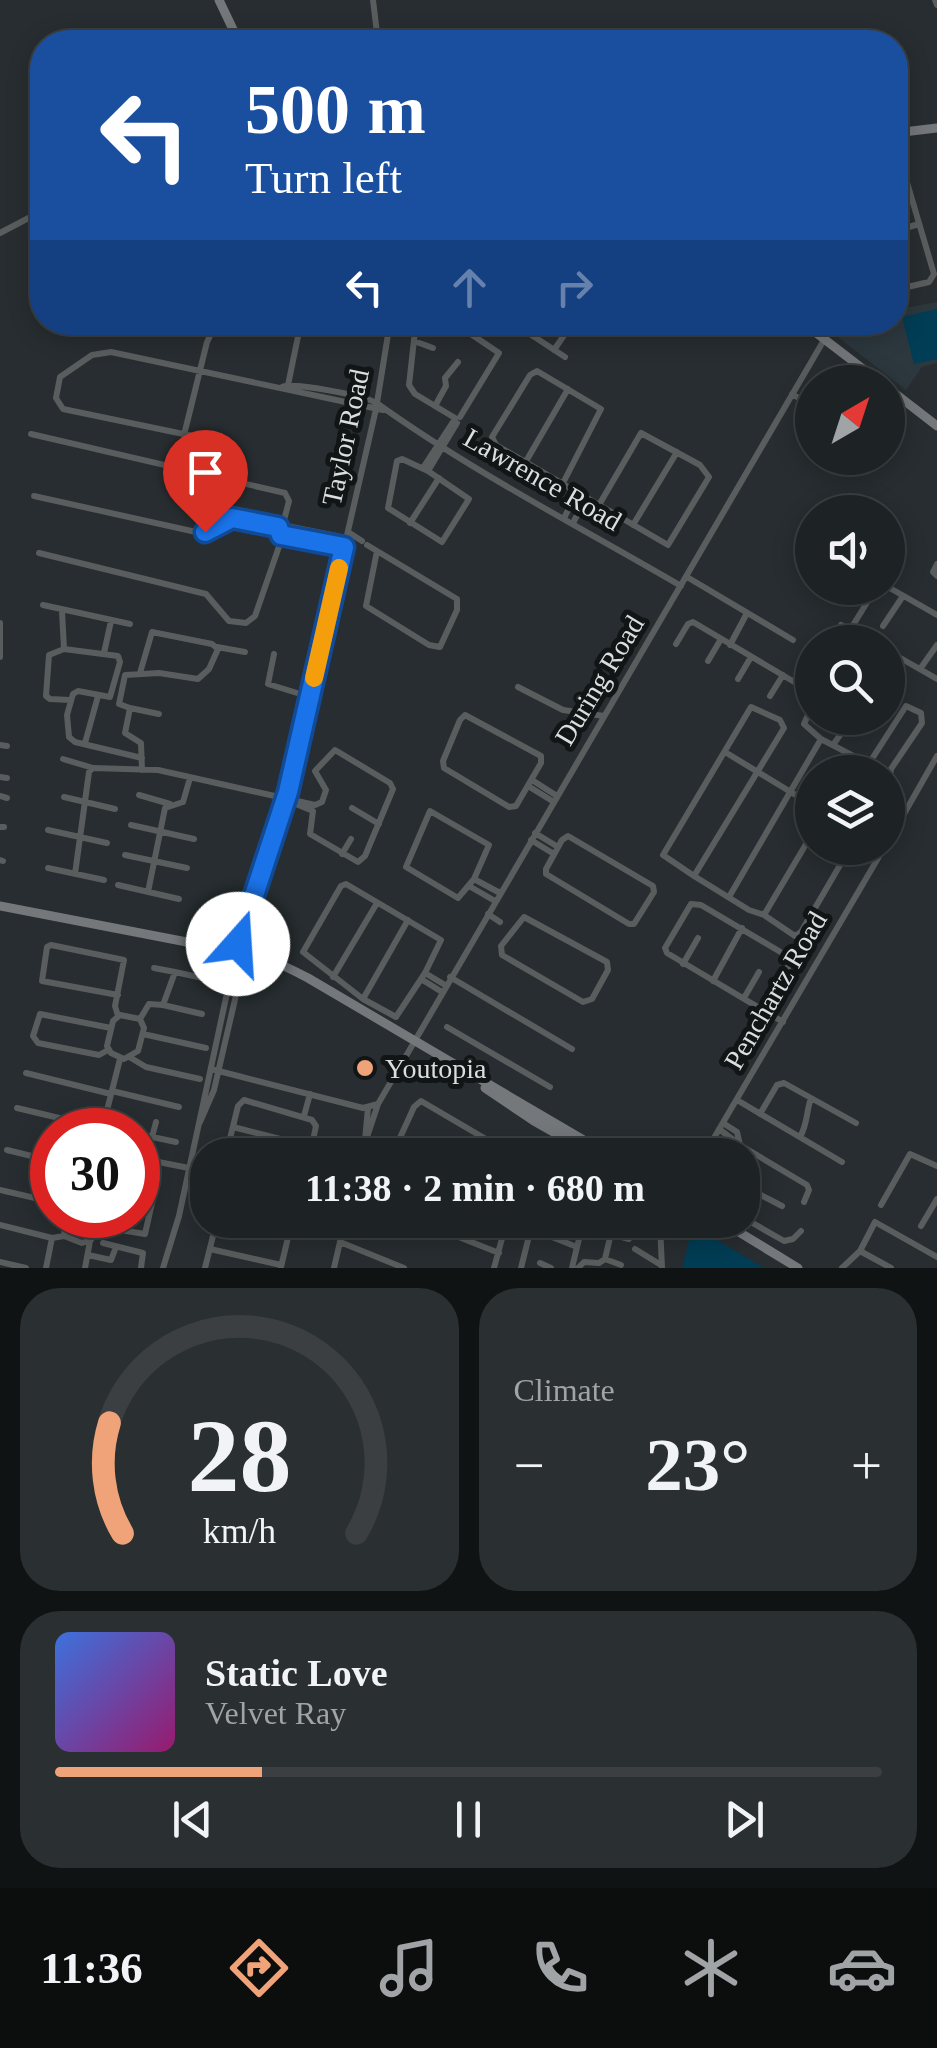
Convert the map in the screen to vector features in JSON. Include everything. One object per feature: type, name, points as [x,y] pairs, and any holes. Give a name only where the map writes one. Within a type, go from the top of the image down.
[{"type":"street","points":[[219,0],[233,30]]},
{"type":"street","points":[[373,0],[377,30]]},
{"type":"street","points":[[908,131],[937,128]]},
{"type":"street","points":[[908,186],[933,278],[908,286]]},
{"type":"street","points":[[0,233],[30,217]]},
{"type":"street","points":[[908,227],[919,224]]},
{"type":"street","points":[[211,335],[184,435],[217,441]]},
{"type":"street","points":[[286,387],[298,335]]},
{"type":"street","name":"Taylor Road","points":[[196,1138],[240,954],[286,797],[310,697],[379,407],[389,335]]},
{"type":"street","points":[[415,335],[409,385],[415,394],[457,419]]},
{"type":"street","points":[[425,470],[499,352],[473,335]]},
{"type":"street","points":[[532,335],[565,357]]},
{"type":"street","points":[[554,350],[565,335]]},
{"type":"street","points":[[818,335],[857,365]]},
{"type":"street","name":"During Road","points":[[366,1138],[378,1104],[450,977],[824,340]]},
{"type":"street","points":[[414,341],[433,348]]},
{"type":"street","name":"Lawrence Road","points":[[184,435],[63,408],[56,402],[57,389],[66,370],[102,352],[379,407],[564,518],[793,640]]},
{"type":"street","points":[[434,406],[446,386],[445,378],[458,362]]},
{"type":"street","points":[[562,485],[601,410],[540,372],[532,374],[492,437],[492,443],[562,485],[666,545],[674,539],[708,477],[704,468],[646,433],[639,434],[599,505]]},
{"type":"street","points":[[525,463],[568,389]]},
{"type":"street","points":[[905,401],[937,426]]},
{"type":"street","points":[[31,434],[285,493],[289,501],[284,529],[255,616],[246,623],[230,621],[206,594],[40,553]]},
{"type":"street","points":[[633,525],[678,452]]},
{"type":"street","points":[[402,459],[425,470],[468,499],[440,542],[388,508],[397,461],[402,459]]},
{"type":"street","points":[[410,523],[440,478]]},
{"type":"street","points":[[564,518],[578,493]]},
{"type":"street","points":[[34,496],[196,532],[208,531],[232,518],[364,543],[457,599],[457,610],[440,646],[430,646],[366,606],[377,551]]},
{"type":"street","points":[[573,523],[586,498]]},
{"type":"street","points":[[937,564],[933,572],[937,576]]},
{"type":"street","points":[[905,597],[937,615]]},
{"type":"street","points":[[43,606],[130,624]]},
{"type":"street","points":[[62,611],[64,650]]},
{"type":"street","points":[[730,644],[746,614]]},
{"type":"street","points":[[104,652],[111,622]]},
{"type":"street","points":[[676,644],[692,622],[795,682]]},
{"type":"street","points":[[0,624],[0,657]]},
{"type":"street","points":[[140,673],[152,632],[245,652]]},
{"type":"street","points":[[708,661],[721,639]]},
{"type":"street","points":[[920,669],[937,645]]},
{"type":"street","points":[[159,714],[119,704],[127,674],[198,680],[212,665],[217,647]]},
{"type":"street","points":[[70,700],[46,696],[48,656],[64,650],[118,656],[120,662],[111,696],[76,690],[70,700],[68,737],[142,758]]},
{"type":"street","points":[[274,654],[268,684],[310,697]]},
{"type":"street","points":[[738,680],[751,657]]},
{"type":"street","points":[[905,661],[937,679]]},
{"type":"street","points":[[770,696],[783,675]]},
{"type":"street","points":[[518,687],[563,710],[604,716]]},
{"type":"street","points":[[86,744],[98,696]]},
{"type":"street","points":[[874,755],[905,708],[911,706],[923,721],[900,755]]},
{"type":"street","points":[[694,876],[784,728],[780,720],[751,707],[663,855],[694,876],[795,936],[800,934],[840,865]]},
{"type":"street","points":[[130,708],[125,733],[141,743],[142,770]]},
{"type":"street","points":[[469,715],[540,754],[542,760],[530,783],[517,804],[509,807],[446,770],[443,762],[461,717],[469,715]]},
{"type":"street","points":[[818,735],[850,755]]},
{"type":"street","points":[[834,745],[841,735]]},
{"type":"street","points":[[729,897],[821,738]]},
{"type":"street","points":[[64,759],[93,768],[188,777],[286,797],[316,805],[322,802],[326,790],[315,771],[332,751],[337,751],[392,786],[362,861],[355,862],[310,834],[314,811],[286,797]]},
{"type":"street","points":[[725,752],[795,795]]},
{"type":"street","name":"Penchartz Road","points":[[905,810],[937,756]]},
{"type":"street","points":[[75,874],[89,772],[93,768]]},
{"type":"street","points":[[139,796],[170,804],[183,802],[188,777]]},
{"type":"street","points":[[530,783],[555,799]]},
{"type":"street","points":[[64,797],[116,810]]},
{"type":"street","points":[[148,892],[165,808],[170,804]]},
{"type":"street","points":[[352,808],[379,824]]},
{"type":"street","points":[[429,812],[489,844],[471,882],[456,898],[406,867],[429,812]]},
{"type":"street","points":[[132,825],[194,839]]},
{"type":"street","points":[[48,830],[107,842]]},
{"type":"street","points":[[533,837],[556,850]]},
{"type":"street","points":[[571,837],[651,884],[654,892],[637,922],[629,924],[548,876],[545,870],[556,850],[564,838],[571,837]]},
{"type":"street","points":[[342,854],[351,839]]},
{"type":"street","points":[[125,854],[187,868]]},
{"type":"street","points":[[764,916],[795,863]]},
{"type":"street","name":"Penchartz Road","points":[[714,1138],[873,865]]},
{"type":"street","points":[[48,868],[104,880]]},
{"type":"street","points":[[471,882],[497,897]]},
{"type":"street","points":[[343,884],[377,903],[441,940],[396,1017],[363,999],[305,955],[304,946],[343,884]]},
{"type":"street","points":[[118,885],[179,899]]},
{"type":"street","points":[[333,977],[377,903]]},
{"type":"street","points":[[763,1010],[790,960],[784,952],[742,928],[701,905],[691,904],[665,948],[670,956],[783,1022]]},
{"type":"street","points":[[0,906],[240,954],[301,980],[415,1042],[552,1138]]},
{"type":"street","points":[[488,914],[512,930]]},
{"type":"street","points":[[529,917],[607,962],[608,970],[592,1000],[583,1002],[502,955],[500,948],[512,930],[522,918],[529,917]]},
{"type":"street","points":[[363,999],[408,920]]},
{"type":"street","points":[[714,981],[742,928]]},
{"type":"street","points":[[683,964],[698,938]]},
{"type":"street","points":[[108,1050],[111,1028],[118,1016],[124,960],[47,947],[42,981],[118,995]]},
{"type":"street","points":[[154,968],[212,980]]},
{"type":"street","points":[[163,1004],[175,972]]},
{"type":"street","points":[[744,998],[759,972]]},
{"type":"street","points":[[423,976],[444,988]]},
{"type":"street","points":[[450,977],[572,1049]]},
{"type":"street","points":[[140,1020],[146,1005],[163,1004],[202,1014]]},
{"type":"street","points":[[108,1050],[99,1055],[38,1043],[34,1036],[40,1014],[111,1028]]},
{"type":"street","points":[[108,1050],[120,1059],[130,1058],[138,1051],[143,1034],[144,1024],[140,1020],[118,1016]]},
{"type":"street","points":[[447,1027],[550,1087]]},
{"type":"street","points":[[143,1034],[206,1048]]},
{"type":"street","points":[[130,1058],[146,1068],[200,1079]]},
{"type":"street","points":[[108,1108],[120,1059]]},
{"type":"street","points":[[215,1070],[368,1108],[378,1104]]},
{"type":"street","points":[[26,1072],[179,1107]]},
{"type":"street","points":[[760,1114],[781,1082],[856,1123]]},
{"type":"street","points":[[304,1116],[310,1094]]},
{"type":"street","points":[[800,1136],[808,1122],[812,1098]]},
{"type":"street","points":[[230,1138],[238,1106],[244,1100],[304,1116],[316,1126],[314,1138]]},
{"type":"street","points":[[736,1100],[842,1162]]},
{"type":"street","points":[[402,1138],[414,1108],[422,1102],[484,1138]]},
{"type":"street","points":[[17,1108],[30,1111]]},
{"type":"street","points":[[365,1138],[368,1108]]},
{"type":"street","points":[[721,1126],[733,1138]]},
{"type":"street","points":[[233,1127],[269,1138]]},
{"type":"street","points":[[160,1139],[176,1142]]},
{"type":"street","points":[[6,1150],[30,1155]]},
{"type":"street","points":[[881,1205],[910,1154],[937,1166]]},
{"type":"street","points":[[760,1157],[806,1184],[810,1190],[804,1202]]},
{"type":"street","points":[[160,1162],[190,1168]]},
{"type":"street","name":"Taylor Road","points":[[164,1268],[190,1168]]},
{"type":"street","points":[[0,1190],[30,1197]]},
{"type":"street","points":[[782,1206],[764,1194],[758,1195],[742,1218],[784,1242],[801,1231]]},
{"type":"street","points":[[921,1226],[937,1199]]},
{"type":"street","points":[[842,1268],[860,1251],[875,1222],[937,1257]]},
{"type":"street","points":[[0,1225],[30,1232]]},
{"type":"street","points":[[46,1268],[52,1238]]},
{"type":"street","points":[[70,1238],[90,1240],[85,1268]]},
{"type":"street","points":[[205,1268],[213,1238]]},
{"type":"street","points":[[210,1249],[281,1267],[288,1238]]},
{"type":"street","points":[[334,1268],[341,1238]]},
{"type":"street","points":[[461,1238],[499,1253]]},
{"type":"street","points":[[494,1268],[503,1238]]},
{"type":"street","points":[[521,1268],[528,1238]]},
{"type":"street","points":[[555,1238],[578,1246]]},
{"type":"street","points":[[575,1268],[581,1238]]},
{"type":"street","points":[[575,1268],[584,1262],[605,1259],[610,1238]]},
{"type":"street","points":[[661,1238],[662,1267]]},
{"type":"street","points":[[749,1238],[798,1268]]},
{"type":"street","points":[[340,1242],[404,1268]]},
{"type":"street","points":[[102,1243],[143,1254],[142,1268]]},
{"type":"street","points":[[88,1255],[112,1260],[116,1246]]},
{"type":"street","points":[[634,1250],[662,1267]]},
{"type":"street","points":[[860,1251],[891,1268]]},
{"type":"street","points":[[605,1259],[621,1265]]},
{"type":"street","points":[[0,1262],[26,1268]]},
{"type":"street","points":[[540,1263],[552,1268]]},
{"type":"shaded area","points":[[937,302],[937,363],[922,367],[906,390],[905,365],[874,365],[835,335],[908,335],[908,307]]},
{"type":"shaded area","points":[[937,309],[937,359],[914,364],[907,335],[908,316]]},
{"type":"shaded area","points":[[690,1238],[713,1238],[764,1268],[682,1268]]},
{"type":"slow traffic","points":[[314,678],[339,568]]},
{"type":"place","name":"Youtopia","points":[[365,1068]]},
{"type":"route","points":[[205,532],[232,518],[278,527],[281,535],[344,547],[288,792],[238,944]]}]
